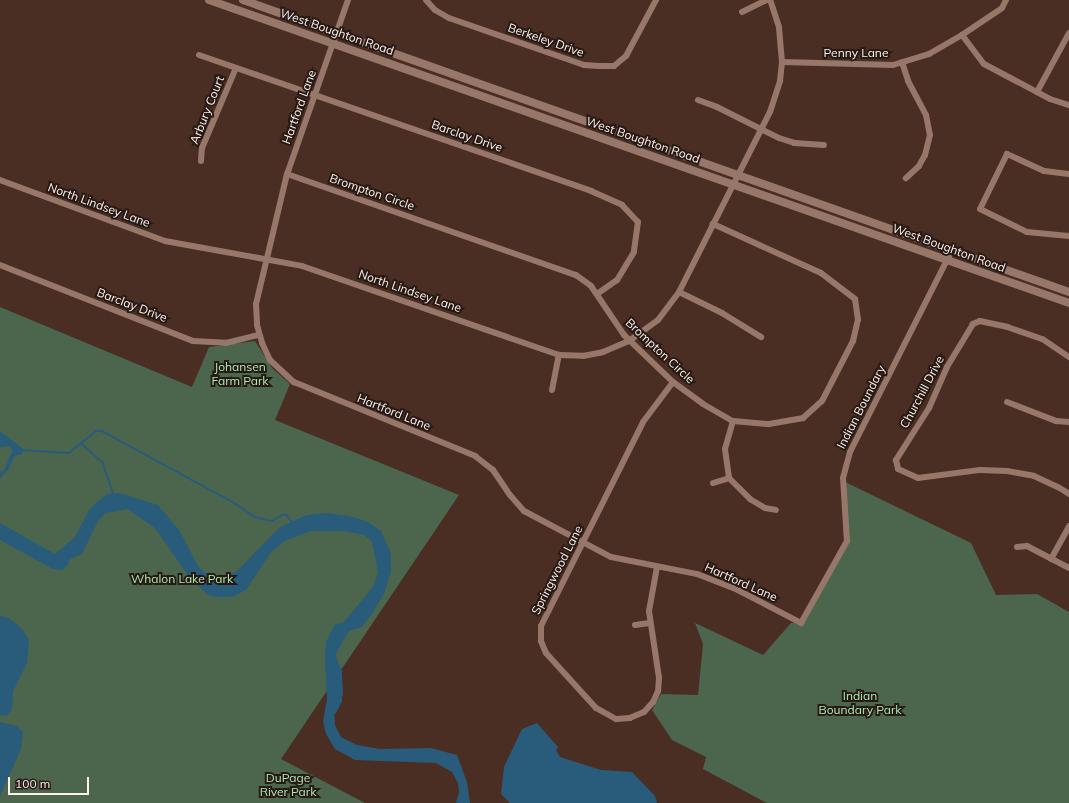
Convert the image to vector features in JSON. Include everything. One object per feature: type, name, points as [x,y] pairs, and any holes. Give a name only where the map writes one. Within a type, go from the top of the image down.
[{"type":"main road","name":"West Boughton Road","points":[[209,0],[1069,303]]},
{"type":"main road","name":"West Boughton Road","points":[[244,0],[1069,292]]},
{"type":"street","name":"Hartford Lane","points":[[348,0],[287,174],[256,304],[259,335],[270,360],[294,382],[475,456],[493,470],[510,495],[524,511],[611,557],[697,574],[727,585],[801,623]]},
{"type":"street","name":"Berkeley Drive","points":[[426,0],[435,10],[449,18],[584,65],[614,66],[626,56],[656,0]]},
{"type":"street","points":[[738,175],[776,97],[782,62],[778,27],[769,0],[742,12]]},
{"type":"street","name":"Penny Lane","points":[[782,62],[878,66],[902,62],[929,54],[962,35],[1002,8],[1006,0]]},
{"type":"street","points":[[1036,92],[1069,33]]},
{"type":"street","points":[[962,35],[984,64],[1036,92],[1069,105]]},
{"type":"street","name":"Barclay Drive","points":[[199,55],[591,191],[622,205],[638,222],[634,252],[617,280],[597,294]]},
{"type":"street","points":[[902,62],[908,81],[926,115],[930,135],[926,155],[919,166],[906,178]]},
{"type":"street","name":"Arbury Court","points":[[201,162],[202,148],[236,68]]},
{"type":"street","points":[[698,100],[717,107],[761,130],[794,144],[824,145]]},
{"type":"street","points":[[1069,174],[1044,170],[1007,154],[980,209],[1027,232],[1069,236]]},
{"type":"street","name":"Brompton Circle","points":[[287,174],[566,271],[585,280],[597,294],[614,323],[629,341],[673,382],[703,404],[734,421],[768,424],[788,422],[803,418],[814,410],[822,401],[853,341],[858,320],[855,299],[821,273],[713,224]]},
{"type":"street","name":"North Lindsey Lane","points":[[0,180],[166,241],[188,247],[268,258],[312,269],[559,355],[584,356],[603,352],[629,341],[658,320],[678,292],[738,175]]},
{"type":"street","name":"Indian Boundary","points":[[801,623],[847,541],[843,478],[850,452],[949,260],[952,250]]},
{"type":"street","name":"Barclay Drive","points":[[0,265],[193,341],[226,343],[259,335]]},
{"type":"street","points":[[678,292],[722,313],[761,337]]},
{"type":"street","name":"Churchill Drive","points":[[1069,357],[1034,336],[980,320],[974,324],[947,367],[929,408],[896,460],[898,469],[918,478],[980,470],[1007,471],[1034,476],[1069,494]]},
{"type":"street","points":[[552,390],[559,355]]},
{"type":"street","name":"Springwood Lane","points":[[657,566],[650,598],[650,623],[659,678],[656,697],[648,709],[637,716],[623,719],[609,717],[596,708],[546,653],[541,641],[544,619],[643,422],[673,382]]},
{"type":"street","points":[[1007,402],[1056,421],[1069,422]]},
{"type":"street","points":[[734,421],[725,449],[728,478],[750,499],[765,508],[776,510]]},
{"type":"street","points":[[713,483],[728,478]]},
{"type":"street","points":[[1051,559],[1069,526]]},
{"type":"street","points":[[1017,547],[1027,546],[1069,568]]},
{"type":"street","points":[[635,624],[650,623]]},
{"type":"green space","name":"Whalon Lake Park","points":[[0,307],[192,387],[209,347],[255,341],[272,368],[290,384],[275,420],[459,495],[281,759],[365,803],[0,803]]},
{"type":"green space","name":"Indian Boundary Park","points":[[841,480],[971,543],[996,595],[1037,594],[1069,612],[1069,803],[767,803],[703,769],[706,757],[672,740],[652,710],[661,694],[698,695],[703,644],[695,623],[763,655],[791,623],[801,623],[844,541]]},
{"type":"water","points":[[0,431],[22,448],[23,454],[15,456],[8,470],[0,478],[0,472],[4,470],[12,451],[10,446],[0,447]]},
{"type":"water","points":[[119,493],[158,505],[179,530],[198,566],[212,579],[236,572],[280,527],[307,515],[326,513],[350,516],[368,522],[381,531],[391,553],[391,571],[384,594],[372,613],[350,629],[336,654],[338,694],[335,695],[337,700],[334,709],[335,725],[341,737],[357,745],[380,749],[431,748],[457,755],[467,782],[470,803],[456,803],[459,792],[458,783],[452,772],[436,763],[355,760],[335,749],[326,734],[323,721],[327,699],[325,659],[330,655],[331,643],[338,629],[373,587],[378,572],[372,542],[356,527],[321,527],[285,541],[271,552],[246,590],[233,597],[208,595],[189,577],[155,528],[127,509],[106,513],[98,521],[82,554],[70,559],[68,565],[62,570],[53,569],[0,540],[0,523],[55,554],[75,537],[89,510],[97,502],[107,494]]},
{"type":"water","points":[[0,616],[9,618],[22,629],[29,640],[27,663],[13,691],[12,709],[7,716],[0,715]]},
{"type":"water","points":[[0,722],[17,726],[23,732],[21,749],[0,796]]},
{"type":"water","points":[[537,723],[558,747],[556,750],[560,757],[601,770],[632,772],[655,796],[657,803],[510,803],[501,794],[504,767],[522,729]]},
{"type":"waterway","points":[[22,450],[69,453],[96,431],[102,431],[233,502],[255,517],[273,521],[282,515],[287,515],[292,522]]},
{"type":"waterway","points":[[81,443],[103,463],[114,495]]},
{"type":"waterway","points":[[308,526],[345,526],[369,531]]},
{"type":"waterway","points":[[332,710],[337,700],[335,695],[338,694],[337,672],[330,655],[331,643],[338,629],[358,623],[368,611]]},
{"type":"park label","name":"Johansen Farm Park","points":[[240,374]]},
{"type":"park label","name":"DuPage River Park","points":[[288,785]]}]
